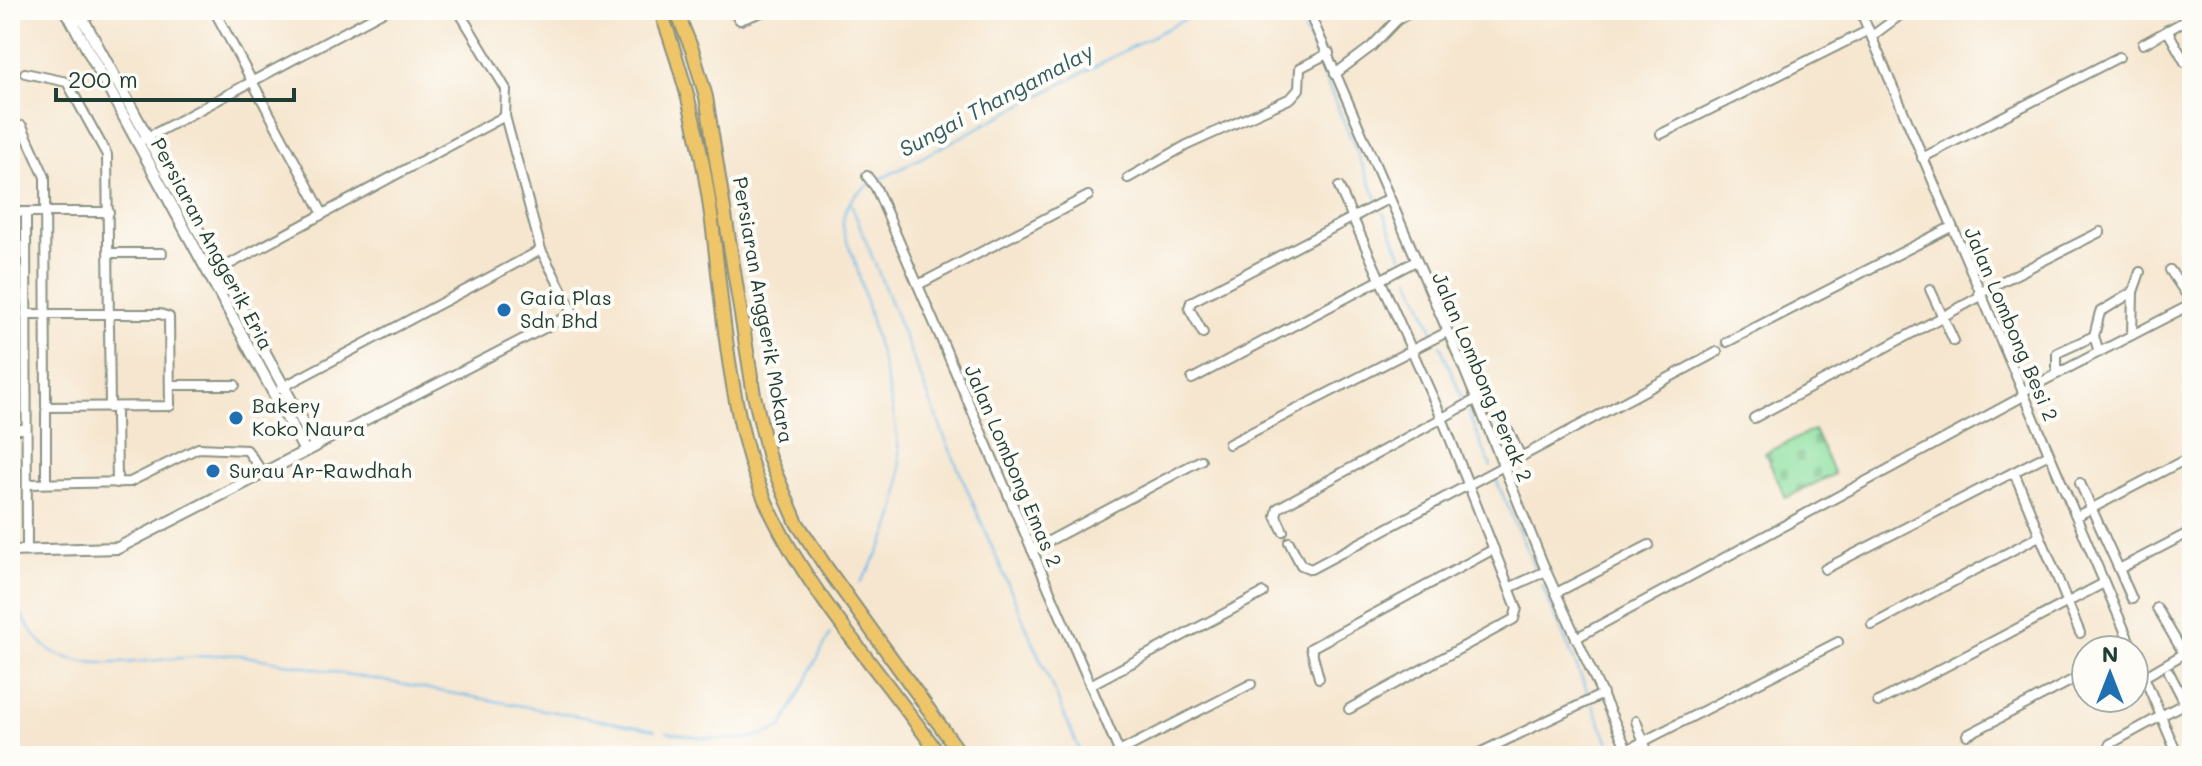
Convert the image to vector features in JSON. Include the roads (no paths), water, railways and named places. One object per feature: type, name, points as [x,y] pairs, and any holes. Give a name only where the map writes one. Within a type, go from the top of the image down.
[{"type":"main road","name":"Persiaran Anggerik Mokara","points":[[660,10],[695,132],[712,221],[729,363],[749,456],[761,490],[801,566],[940,756]]},
{"type":"main road","name":"Persiaran Anggerik Mokara","points":[[676,10],[706,97],[754,395],[769,458],[797,523],[820,559],[962,756]]},
{"type":"street","name":"Persiaran Anggerik Eria","points":[[66,10],[78,17],[310,449]]},
{"type":"street","points":[[78,17],[99,10]]},
{"type":"street","points":[[214,10],[323,214]]},
{"type":"street","points":[[142,140],[386,10]]},
{"type":"street","points":[[10,551],[118,548],[569,315],[571,305],[541,250],[505,116],[506,89],[458,10]]},
{"type":"street","points":[[731,10],[737,19],[748,20],[767,10]]},
{"type":"street","name":"Jalan Lombong Perak 2","points":[[1308,10],[1477,399],[1546,571],[1629,753]]},
{"type":"street","points":[[1389,10],[1397,20]]},
{"type":"street","points":[[1335,74],[1371,47],[1397,20],[1414,10]]},
{"type":"street","name":"Jalan Lombong Besi 2","points":[[1860,10],[2125,634]]},
{"type":"street","points":[[1661,134],[1871,33],[1907,10]]},
{"type":"street","points":[[2143,44],[2192,17]]},
{"type":"street","points":[[2167,30],[2185,62]]},
{"type":"street","points":[[1128,178],[1187,145],[1295,95],[1300,68],[1326,55]]},
{"type":"street","points":[[1922,158],[2119,57]]},
{"type":"street","points":[[25,73],[67,82],[107,155],[109,314],[117,483]]},
{"type":"street","points":[[214,273],[505,116]]},
{"type":"street","points":[[22,126],[44,170],[47,212],[46,483]]},
{"type":"street","name":"Jalan Lombong Emas 2","points":[[867,176],[876,188],[1120,754]]},
{"type":"street","points":[[1339,187],[1442,418],[1517,608],[1514,619],[1349,709]]},
{"type":"street","points":[[918,285],[1088,196]]},
{"type":"street","points":[[1203,333],[1189,308],[1191,302],[1388,199]]},
{"type":"street","points":[[10,212],[109,212]]},
{"type":"street","points":[[26,212],[27,551]]},
{"type":"street","points":[[1727,342],[1951,227]]},
{"type":"street","points":[[1754,418],[2100,232]]},
{"type":"street","points":[[276,390],[541,250]]},
{"type":"street","points":[[110,253],[162,253]]},
{"type":"street","points":[[1192,379],[1416,261]]},
{"type":"street","points":[[1576,638],[1926,450],[2020,398],[2024,391],[2192,304],[2170,270]]},
{"type":"street","points":[[2132,335],[2133,292],[2140,272]]},
{"type":"street","points":[[1930,289],[1954,341]]},
{"type":"street","points":[[2099,352],[2094,336],[2100,312],[2133,292]]},
{"type":"street","points":[[26,314],[160,314],[169,317],[171,385],[167,407],[46,410]]},
{"type":"street","points":[[1229,444],[1447,332]]},
{"type":"street","points":[[2057,374],[2057,353],[2062,348],[2094,336]]},
{"type":"street","points":[[1289,542],[1301,565],[1311,569],[1717,352]]},
{"type":"street","points":[[171,385],[235,385]]},
{"type":"street","points":[[1283,531],[1276,516],[1278,508],[1477,399]]},
{"type":"street","points":[[10,429],[25,429]]},
{"type":"street","points":[[1509,432],[1521,457]]},
{"type":"street","points":[[27,484],[130,482],[189,452],[207,448],[247,450],[263,473]]},
{"type":"street","points":[[1825,569],[2049,454]]},
{"type":"street","points":[[2077,516],[2192,456]]},
{"type":"street","points":[[1032,550],[1201,460]]},
{"type":"street","points":[[2014,472],[2080,633]]},
{"type":"street","points":[[2080,483],[2132,599]]},
{"type":"street","points":[[2119,569],[2192,531]]},
{"type":"street","points":[[1872,625],[2039,536]]},
{"type":"street","points":[[1556,593],[1649,545]]},
{"type":"street","points":[[1319,678],[1311,648],[1494,549]]},
{"type":"street","points":[[1509,588],[1546,571]]},
{"type":"street","points":[[1878,702],[2104,583]]},
{"type":"street","points":[[1090,685],[1263,593]]},
{"type":"street","points":[[2150,673],[2188,651],[2157,608]]},
{"type":"street","points":[[1615,756],[1629,753],[1838,642]]},
{"type":"street","points":[[2169,672],[2188,701],[2192,717]]},
{"type":"street","points":[[1967,735],[2070,681]]},
{"type":"street","points":[[1120,754],[1251,684]]},
{"type":"street","name":"Jalan Lombong Besi 2","points":[[2150,690],[2178,756]]},
{"type":"street","points":[[1473,756],[1603,694]]},
{"type":"street","points":[[2110,744],[2188,701]]},
{"type":"street","points":[[1636,721],[1649,756]]},
{"type":"waterway","name":"Sungai Thangamalay","points":[[877,181],[1202,10]]},
{"type":"waterway","points":[[1305,31],[1316,56]]},
{"type":"waterway","points":[[1318,62],[1377,199]]},
{"type":"waterway","points":[[860,583],[888,532],[897,505],[900,476],[896,428],[884,372],[843,227],[849,204],[871,184]]},
{"type":"waterway","points":[[851,204],[945,438],[1082,756]]},
{"type":"waterway","points":[[1383,212],[1402,257]]},
{"type":"waterway","points":[[1410,277],[1434,333]]},
{"type":"waterway","points":[[1440,345],[1463,400]]},
{"type":"waterway","points":[[1468,412],[1491,467]]},
{"type":"waterway","points":[[1496,479],[1535,569]]},
{"type":"waterway","points":[[1542,585],[1588,693]]},
{"type":"waterway","points":[[10,595],[45,646],[62,656],[84,662],[240,655],[655,730]]},
{"type":"waterway","points":[[667,732],[725,740],[754,737],[782,727],[830,634]]},
{"type":"waterway","points":[[1593,705],[1611,748]]},
{"type":"waterway","points":[[1619,714],[1631,740]]},
{"type":"place","name":"Gaia Plas Sdn Bhd","points":[[504,310]]},
{"type":"place","name":"Bakery Koko Naura","points":[[236,418]]},
{"type":"place","name":"Surau Ar-Rawdhah","points":[[213,471]]}]
